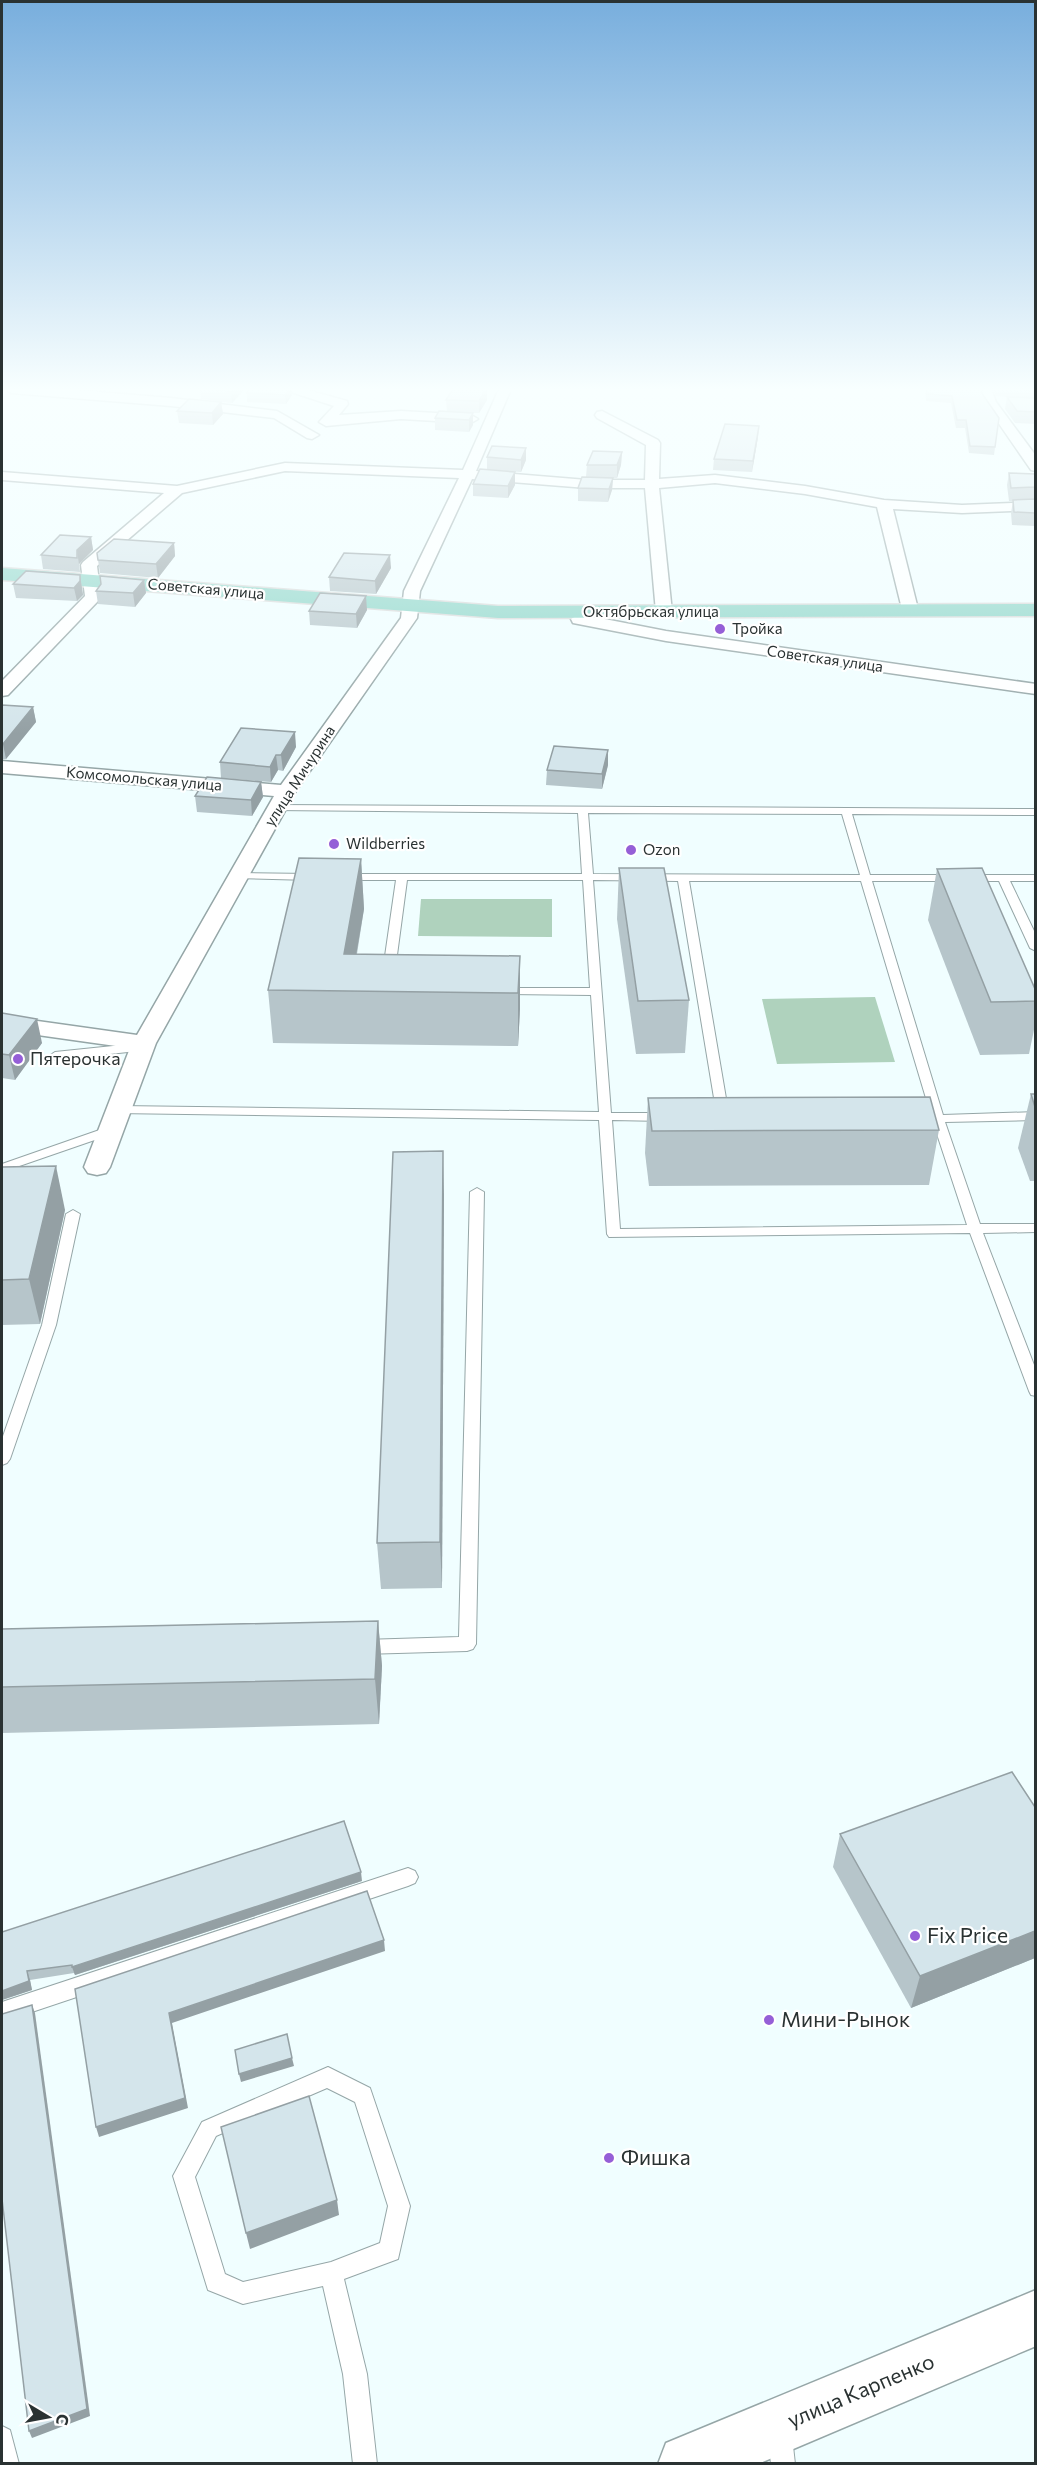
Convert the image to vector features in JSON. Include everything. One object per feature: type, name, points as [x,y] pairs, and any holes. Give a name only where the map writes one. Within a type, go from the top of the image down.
[{"type":"main road","name":"Советская улица","points":[[2,574],[411,606]]},
{"type":"main road","name":"Октябрьская улица","points":[[411,606],[498,612],[1035,610]]},
{"type":"main road","name":"улица Карпенко","points":[[687,2463],[781,2445],[1035,2318]]},
{"type":"street","points":[[2,691],[93,597],[89,565],[161,504]]},
{"type":"street","name":"улица Мичурина","points":[[97,1167],[143,1045],[281,800],[409,618],[412,591],[453,504]]},
{"type":"street","points":[[654,504],[663,612]]},
{"type":"street","points":[[884,504],[910,609]]},
{"type":"street","points":[[885,504],[962,509],[1035,506]]},
{"type":"street","name":"Советская улица","points":[[579,620],[666,636],[1035,689]]},
{"type":"street","name":"Комсомольская улица","points":[[2,767],[281,800]]},
{"type":"street","points":[[2,1023],[143,1045]]},
{"type":"lane","points":[[281,800],[583,811],[1035,812]]},
{"type":"lane","points":[[583,811],[614,1234],[1035,1228]]},
{"type":"lane","points":[[846,812],[938,1119],[975,1229],[1035,1391]]},
{"type":"lane","points":[[238,876],[320,877]]},
{"type":"lane","points":[[332,877],[1035,878]]},
{"type":"lane","points":[[388,979],[402,877]]},
{"type":"lane","points":[[1003,878],[1035,948]]},
{"type":"lane","points":[[683,879],[723,1118]]},
{"type":"lane","points":[[492,991],[597,992]]},
{"type":"lane","points":[[55,1056],[143,1045]]},
{"type":"lane","points":[[119,1110],[677,1117]]},
{"type":"lane","points":[[902,1119],[1035,1116]]},
{"type":"lane","points":[[2,1168],[111,1130]]},
{"type":"lane","points":[[348,1647],[467,1644],[477,1192]]},
{"type":"lane","points":[[2,1459],[49,1325],[73,1214]]},
{"type":"lane","points":[[2,2012],[408,1877]]},
{"type":"lane","points":[[328,2077],[363,2095],[399,2206],[390,2252],[331,2273],[243,2293],[216,2282],[184,2176],[209,2129],[328,2077]]},
{"type":"lane","points":[[331,2273],[355,2374],[365,2463]]},
{"type":"lane","points":[[2,2438],[8,2463]]},
{"type":"green space","points":[[421,899],[552,899],[552,937],[418,936]]},
{"type":"green space","points":[[875,997],[895,1062],[777,1064],[762,999]]},
{"type":"building","points":[[1013,504],[1035,504],[1035,513],[1014,512]]},
{"type":"building","points":[[60,535],[91,537],[77,550],[77,558],[41,555]]},
{"type":"building","points":[[114,539],[174,543],[156,564],[98,560],[97,553]]},
{"type":"building","points":[[344,553],[390,555],[375,581],[329,577]]},
{"type":"building","points":[[26,571],[80,575],[80,581],[74,588],[13,584]]},
{"type":"building","points":[[100,576],[144,580],[133,593],[96,591],[101,584]]},
{"type":"building","points":[[320,593],[366,596],[356,614],[309,611]]},
{"type":"building","points":[[2,705],[33,707],[3,744],[2,744]]},
{"type":"building","points":[[241,728],[295,732],[281,755],[276,755],[270,767],[220,762]]},
{"type":"building","points":[[554,746],[608,750],[602,774],[547,770]]},
{"type":"building","points":[[207,777],[261,782],[251,800],[195,796]]},
{"type":"building","points":[[299,858],[361,859],[344,954],[520,956],[518,993],[268,990]]},
{"type":"building","points":[[619,868],[664,868],[689,1000],[638,1001]]},
{"type":"building","points":[[982,868],[1035,989],[1035,1001],[991,1002],[937,869]]},
{"type":"building","points":[[2,1013],[37,1019],[9,1055],[2,1054]]},
{"type":"building","points":[[1031,1094],[1035,1094],[1035,1107]]},
{"type":"building","points":[[930,1097],[939,1130],[652,1131],[648,1098]]},
{"type":"building","points":[[443,1151],[440,1542],[377,1543],[393,1152]]},
{"type":"building","points":[[56,1166],[29,1279],[2,1280],[2,1167]]},
{"type":"building","points":[[378,1621],[375,1679],[2,1687],[2,1629]]},
{"type":"building","points":[[1012,1772],[1035,1807],[1035,1931],[920,1976],[840,1834]]},
{"type":"building","points":[[344,1821],[361,1872],[72,1967],[72,1965],[27,1971],[29,1981],[2,1991],[2,1932]]},
{"type":"building","points":[[367,1891],[384,1940],[169,2013],[185,2098],[96,2127],[75,1989]]},
{"type":"building","points":[[32,2005],[87,2409],[29,2431],[2,2199],[2,2014]]},
{"type":"building","points":[[287,2034],[292,2058],[239,2074],[235,2050]]},
{"type":"building","points":[[309,2096],[337,2200],[246,2233],[221,2127]]},
{"type":"place","name":"Тройка","points":[[720,629]]},
{"type":"place","name":"Wildberries","points":[[334,844]]},
{"type":"place","name":"Ozon","points":[[631,850]]},
{"type":"place","name":"Пятерочка","points":[[18,1059]]},
{"type":"place","name":"Fix Price","points":[[915,1936]]},
{"type":"place","name":"Мини-Рынок","points":[[769,2020]]},
{"type":"place","name":"Фишка","points":[[609,2158]]}]
